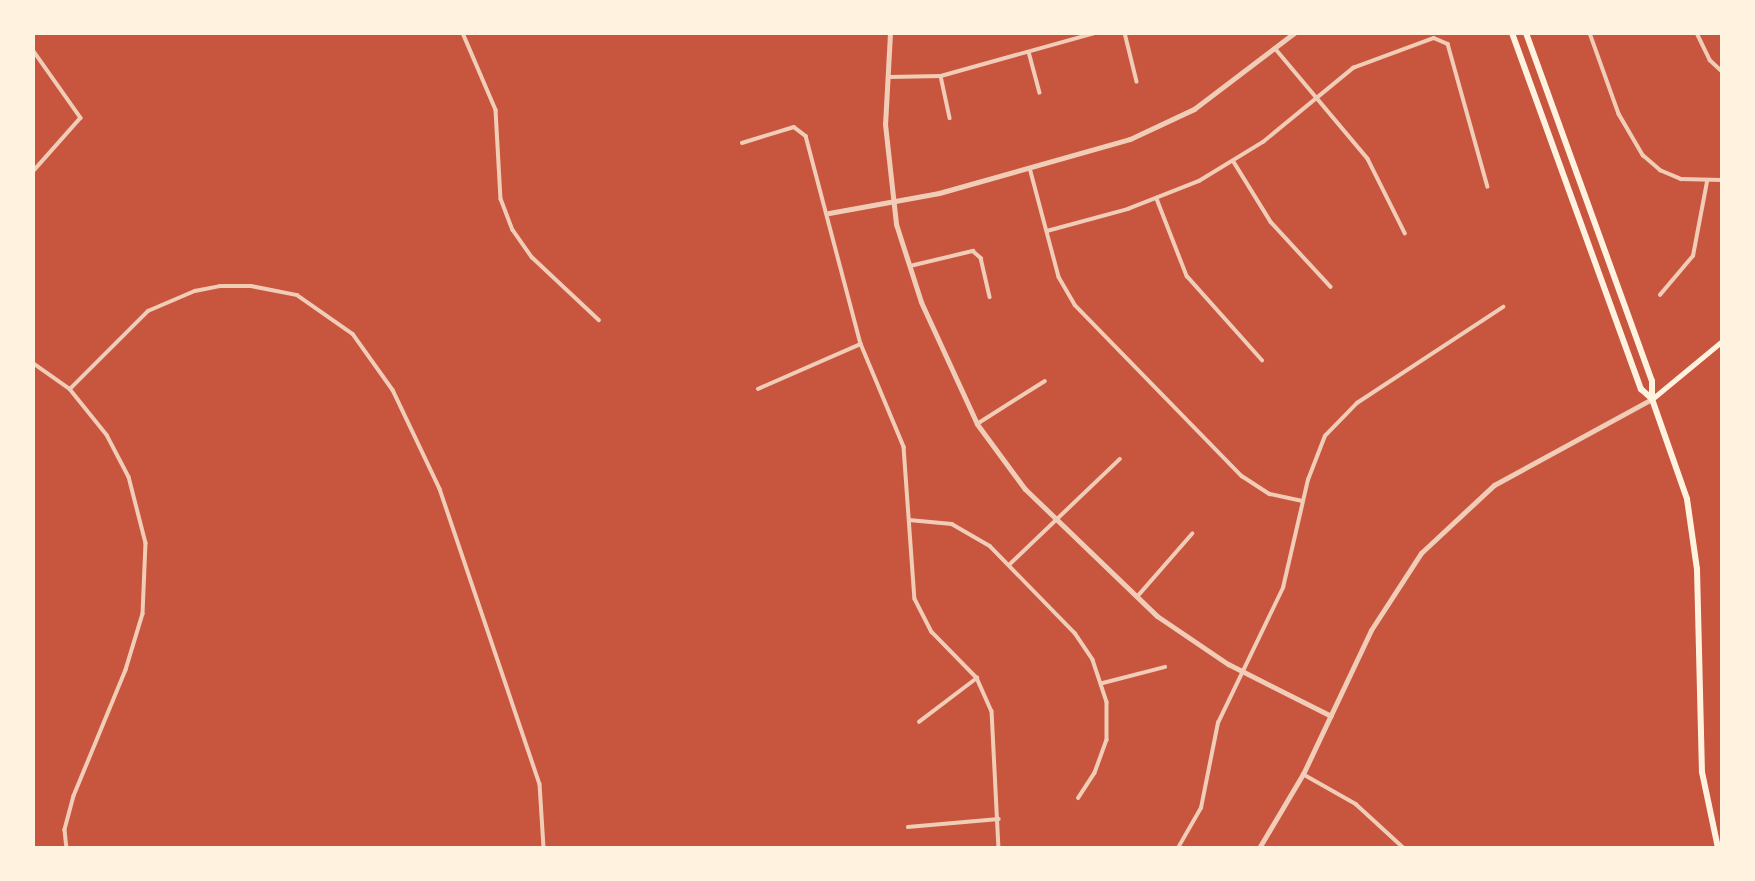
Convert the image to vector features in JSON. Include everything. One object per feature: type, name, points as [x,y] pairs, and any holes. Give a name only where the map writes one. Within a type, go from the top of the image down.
[{"type":"main road","points":[[1513,33],[1641,389],[1652,399]]},
{"type":"main road","points":[[1526,33],[1652,381],[1652,399],[1687,499],[1694,537],[1702,772],[1718,848]]},
{"type":"main road","points":[[1652,399],[1722,341]]},
{"type":"street","points":[[395,33],[424,33]]},
{"type":"street","points":[[463,33],[496,110],[502,199],[513,230],[532,257],[599,320]]},
{"type":"street","points":[[890,33],[886,77],[892,201],[908,267],[945,361],[977,424],[1005,465],[1055,520],[1135,598],[1184,635],[1243,671],[1331,716]]},
{"type":"street","points":[[886,77],[942,76],[1095,33]]},
{"type":"street","points":[[1125,33],[1137,82]]},
{"type":"street","points":[[829,213],[1030,168],[1165,124],[1217,93],[1294,33]]},
{"type":"street","points":[[1590,33],[1619,114],[1643,155],[1660,170],[1681,179],[1722,180]]},
{"type":"street","points":[[1697,33],[1710,60],[1722,71]]},
{"type":"street","points":[[1047,231],[1157,199],[1234,163],[1361,63],[1434,38],[1443,39],[1463,93],[1488,187]]},
{"type":"street","points":[[1275,48],[1368,159],[1405,233]]},
{"type":"street","points":[[33,50],[81,118],[33,172]]},
{"type":"street","points":[[1029,52],[1040,93]]},
{"type":"street","points":[[942,76],[950,117]]},
{"type":"street","points":[[742,143],[794,127],[802,131],[829,213],[861,344],[904,447],[912,585],[921,615],[932,632],[977,678],[995,724],[999,848]]},
{"type":"street","points":[[1234,163],[1271,222],[1331,287]]},
{"type":"street","points":[[1030,168],[1059,277],[1075,305],[1242,476],[1270,494],[1302,501]]},
{"type":"street","points":[[1660,295],[1693,256],[1707,181]]},
{"type":"street","points":[[1157,199],[1187,276],[1262,360]]},
{"type":"street","points":[[908,267],[972,251],[981,258],[990,297]]},
{"type":"street","points":[[70,389],[148,311],[195,291],[220,286],[251,286],[297,295],[353,334],[393,390],[440,489],[540,784],[544,848]]},
{"type":"street","points":[[1178,848],[1201,808],[1213,737],[1283,588],[1314,457],[1339,418],[1503,307]]},
{"type":"street","points":[[758,390],[861,344]]},
{"type":"street","points":[[33,363],[70,389],[107,435],[130,477],[143,522],[147,568],[135,643],[74,796],[65,830],[67,848]]},
{"type":"street","points":[[977,424],[1045,381]]},
{"type":"street","points":[[1259,848],[1303,774],[1371,629],[1421,553],[1453,519],[1506,478],[1652,399]]},
{"type":"street","points":[[1009,565],[1120,459]]},
{"type":"street","points":[[909,520],[952,524],[973,533],[1009,565],[1074,633],[1103,683],[1107,740],[1095,772],[1079,798]]},
{"type":"street","points":[[1135,598],[1192,534]]},
{"type":"street","points":[[1103,683],[1165,667]]},
{"type":"street","points":[[919,722],[977,678]]},
{"type":"street","points":[[1303,774],[1348,798],[1404,848]]},
{"type":"street","points":[[908,827],[940,821],[999,819]]}]
